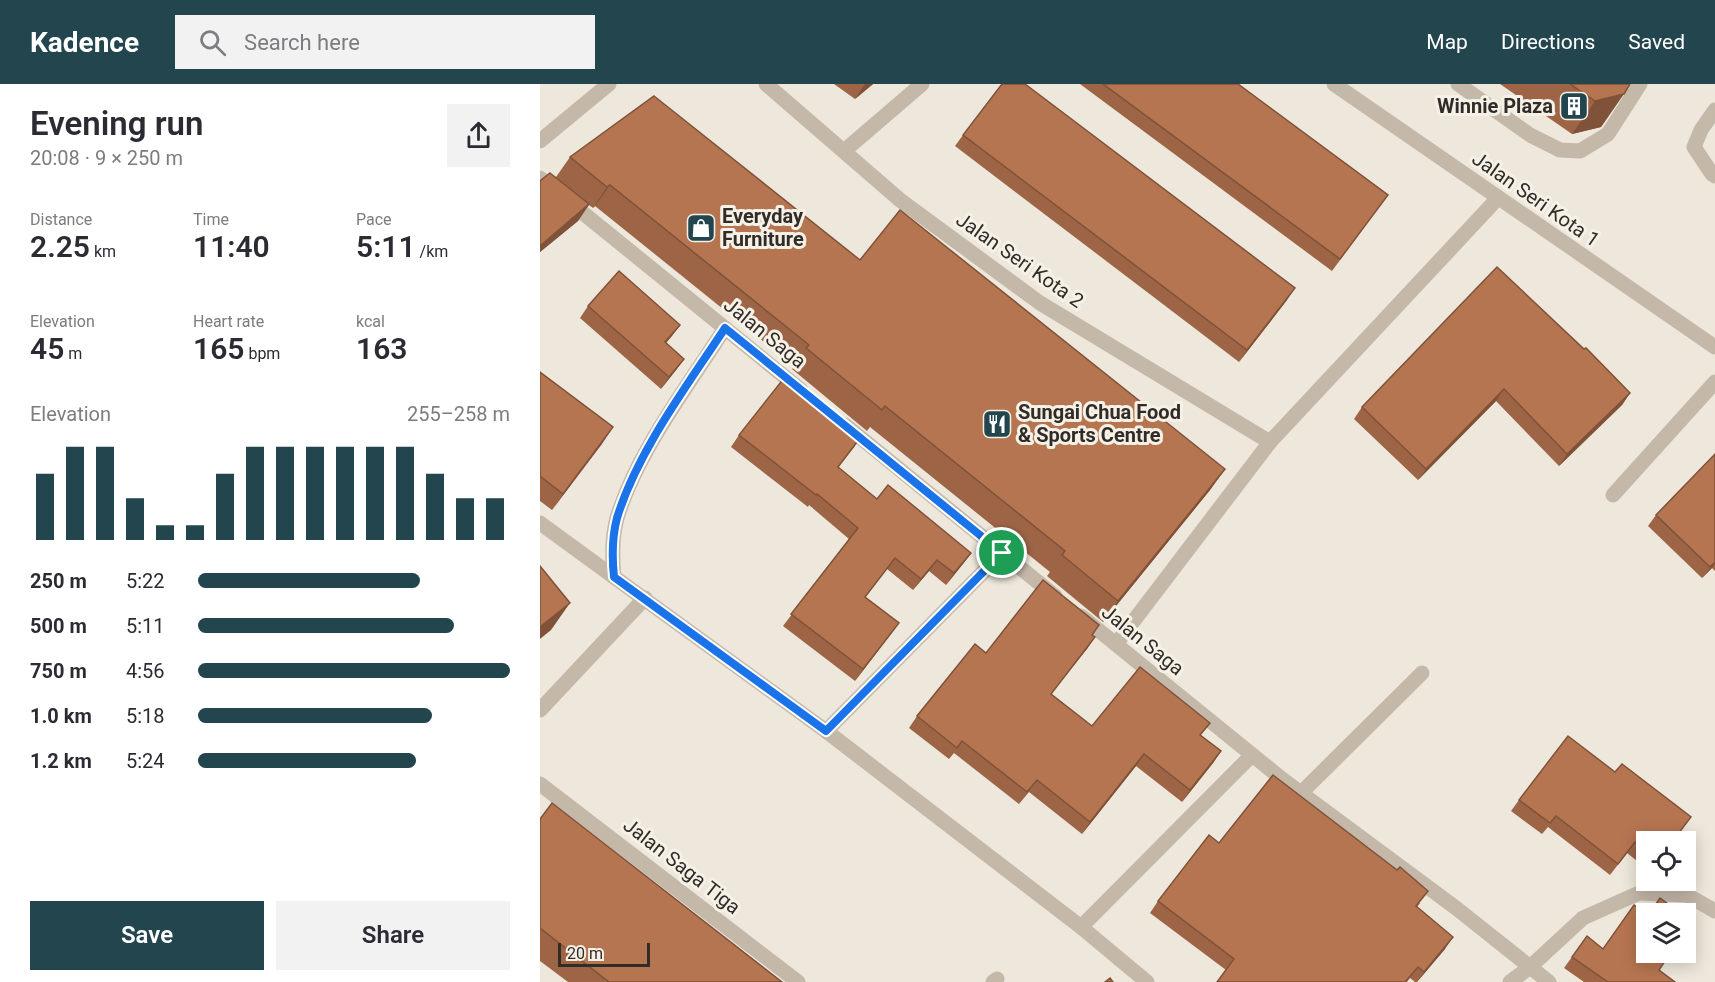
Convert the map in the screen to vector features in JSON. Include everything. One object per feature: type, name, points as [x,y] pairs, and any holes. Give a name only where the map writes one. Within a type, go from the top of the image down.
[{"type":"street","points":[[540,141],[609,84]]},
{"type":"street","name":"Jalan Seri Kota 2","points":[[766,84],[900,200],[1040,303],[1270,442]]},
{"type":"street","points":[[844,151],[922,84]]},
{"type":"street","name":"Jalan Seri Kota 1","points":[[1334,84],[1715,347]]},
{"type":"street","points":[[1458,84],[1530,135],[1560,150],[1580,151],[1608,134],[1640,84]]},
{"type":"street","points":[[1715,111],[1701,130],[1694,147],[1715,176]]},
{"type":"street","name":"Jalan Saga","points":[[540,178],[817,403]]},
{"type":"street","points":[[1116,645],[1270,442],[1498,198]]},
{"type":"street","points":[[614,577],[612,563],[616,520],[631,480],[654,438],[725,328]]},
{"type":"street","points":[[1613,495],[1715,382]]},
{"type":"street","name":"Jalan Saga","points":[[836,418],[1301,794],[1456,908],[1549,982]]},
{"type":"street","points":[[540,523],[826,731],[1081,927],[1147,982]]},
{"type":"street","points":[[826,731],[1002,553]]},
{"type":"street","points":[[540,710],[645,598]]},
{"type":"street","points":[[1301,794],[1422,673]]},
{"type":"street","points":[[1081,927],[1252,755]]},
{"type":"street","name":"Jalan Saga Tiga","points":[[540,784],[798,982]]},
{"type":"street","points":[[1510,982],[1530,967],[1583,918],[1639,893],[1687,895],[1715,911]]},
{"type":"building","points":[[1002,84],[1025,84],[1295,288],[1247,350],[963,135]]},
{"type":"building","points":[[1103,84],[1238,84],[1388,195],[1340,259]]},
{"type":"building","points":[[1570,84],[1630,84],[1624,94],[1595,101]]},
{"type":"building","name":"Sungai Chua Food & Sports Centre","points":[[654,96],[860,260],[900,210],[1225,469],[1118,601],[1062,555],[1065,551],[885,406],[882,410],[806,348],[809,345],[610,185],[607,187],[570,157]]},
{"type":"building","points":[[550,173],[589,204],[540,246],[540,181]]},
{"type":"building","points":[[1497,267],[1584,349],[1586,348],[1630,393],[1567,454],[1504,389],[1426,469],[1362,407]]},
{"type":"building","points":[[619,271],[680,325],[665,342],[684,359],[669,377],[588,306]]},
{"type":"building","points":[[540,372],[613,427],[563,494],[540,476]]},
{"type":"building","points":[[788,373],[863,434],[838,467],[877,499],[888,485],[971,553],[954,573],[937,560],[921,579],[895,558],[865,597],[899,623],[863,669],[791,614],[858,528],[739,435]]},
{"type":"building","points":[[1715,454],[1715,562],[1710,567],[1656,515]]},
{"type":"building","points":[[540,566],[570,603],[540,627]]},
{"type":"building","points":[[1043,580],[1099,625],[1092,635],[1095,637],[1051,694],[1092,726],[1140,667],[1210,723],[1200,735],[1221,751],[1190,790],[1144,754],[1090,822],[1037,780],[1027,792],[962,741],[957,748],[917,716],[975,644],[986,653]]},
{"type":"building","points":[[1568,736],[1615,772],[1622,764],[1691,817],[1680,831],[1636,831],[1636,843],[1618,864],[1556,816],[1550,823],[1519,800]]},
{"type":"building","points":[[1273,775],[1397,870],[1400,867],[1428,891],[1416,906],[1453,937],[1424,972],[1418,967],[1405,982],[1217,982],[1234,959],[1158,901],[1209,835],[1219,843]]},
{"type":"building","points":[[552,803],[782,982],[609,982],[540,928],[540,819]]},
{"type":"building","points":[[1660,898],[1667,903],[1657,903]]},
{"type":"building","points":[[1634,905],[1636,907],[1636,963],[1664,963],[1659,970],[1675,982],[1608,982],[1572,957],[1587,936],[1603,949]]},
{"type":"place","name":"Winnie Plaza","points":[[1574,106]]},
{"type":"place","name":"Everyday Furniture","points":[[701,228]]},
{"type":"place","name":"Sungai Chua Food & Sports Centre","points":[[997,424]]},
{"type":"route","points":[[725,328],[1002,553],[826,731],[614,577],[612,563],[616,520],[631,480],[654,438],[725,328]]}]
